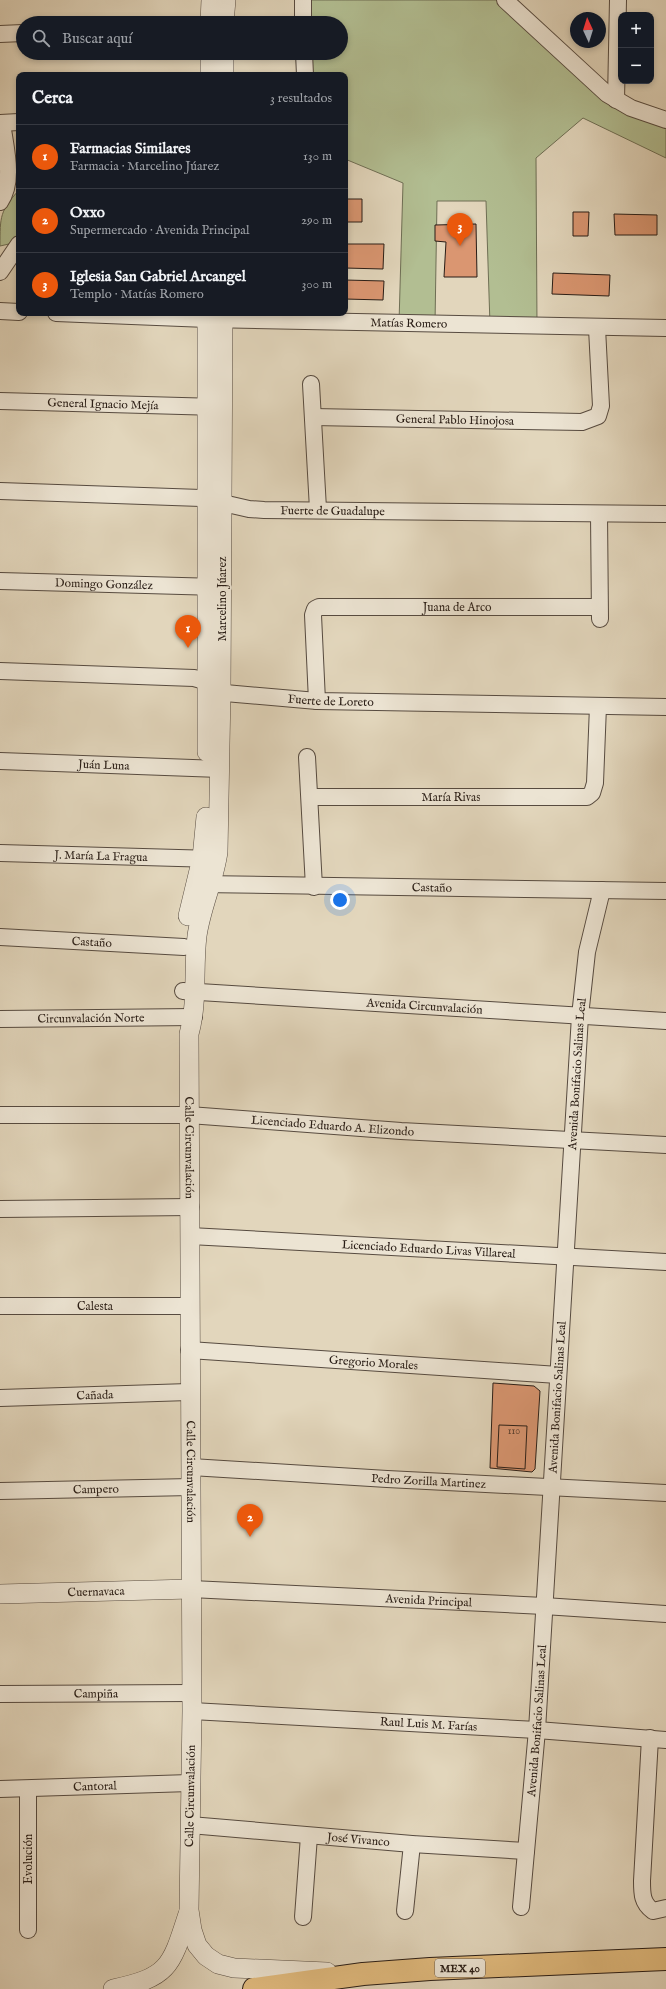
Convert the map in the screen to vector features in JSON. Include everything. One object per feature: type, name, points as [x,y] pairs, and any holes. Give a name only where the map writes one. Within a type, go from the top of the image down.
[{"type":"highway","name":"MEX 40","points":[[254,1989],[363,1974],[430,1969],[666,1959]]},
{"type":"street","points":[[210,16],[211,0]]},
{"type":"street","points":[[225,16],[226,0]]},
{"type":"street","points":[[303,0],[303,16]]},
{"type":"street","points":[[505,0],[598,86],[616,100],[666,120]]},
{"type":"street","points":[[616,100],[618,0]]},
{"type":"street","points":[[0,34],[16,33]]},
{"type":"street","points":[[210,60],[210,72]]},
{"type":"street","points":[[224,60],[224,72]]},
{"type":"street","points":[[304,60],[305,72]]},
{"type":"street","points":[[0,202],[5,191],[8,176],[1,123],[16,122]]},
{"type":"street","points":[[0,272],[16,248]]},
{"type":"street","points":[[0,311],[16,312]]},
{"type":"street","name":"Matías Romero","points":[[215,316],[597,328],[666,328]]},
{"type":"street","name":"Marcelino Júarez","points":[[204,884],[209,859],[206,831],[213,769],[215,687],[215,316]]},
{"type":"street","name":"General Pablo Hinojosa","points":[[313,417],[590,421],[598,416],[601,406],[597,328]]},
{"type":"street","points":[[312,384],[318,510]]},
{"type":"street","name":"General Ignacio Mejía","points":[[0,401],[215,407]]},
{"type":"street","name":"Fuerte de Guadalupe","points":[[0,491],[215,500],[248,509],[666,514]]},
{"type":"street","name":"Juana de Arco","points":[[317,700],[313,615],[315,609],[319,607],[599,613],[600,514]]},
{"type":"street","name":"Domingo González","points":[[0,581],[215,587]]},
{"type":"street","name":"Fuerte de Loreto","points":[[0,671],[186,677],[202,680],[235,695],[317,700],[666,707]]},
{"type":"street","name":"María Rivas","points":[[310,797],[587,797],[592,793],[595,783],[598,706]]},
{"type":"street","points":[[307,757],[314,887]]},
{"type":"street","name":"Juán Luna","points":[[0,761],[213,769]]},
{"type":"street","name":"J. María La Fragua","points":[[0,853],[209,859]]},
{"type":"street","name":"Castaño","points":[[204,884],[314,887],[666,891]]},
{"type":"street","name":"Calle Circunvalación","points":[[204,884],[187,922],[184,947],[189,991],[191,1207],[189,1392],[191,1467],[192,1711],[189,1910],[192,1930],[201,1951],[212,1960],[226,1967],[363,1974]]},
{"type":"street","name":"Calle Circunvalación","points":[[189,991],[204,884]]},
{"type":"street","name":"Avenida Bonifacio Salinas Leal","points":[[521,1907],[537,1730],[580,1016],[587,952],[602,890]]},
{"type":"street","name":"Castaño","points":[[0,937],[184,947]]},
{"type":"street","name":"Avenida Circunvalación","points":[[189,991],[666,1021]]},
{"type":"street","name":"Circunvalación Norte","points":[[0,1019],[189,1023]]},
{"type":"street","name":"Licenciado Eduardo A. Elizondo","points":[[0,1115],[190,1115],[401,1131],[666,1146]]},
{"type":"street","points":[[0,1209],[191,1207]]},
{"type":"street","name":"Licenciado Eduardo Livas Villareal","points":[[190,1236],[666,1262]]},
{"type":"street","name":"Calesta","points":[[0,1306],[190,1306]]},
{"type":"street","name":"Gregorio Morales","points":[[190,1350],[558,1374]]},
{"type":"street","name":"Cañada","points":[[0,1398],[189,1392]]},
{"type":"street","name":"Pedro Zorilla Martinez","points":[[191,1467],[551,1488],[666,1493]]},
{"type":"street","name":"Campero","points":[[0,1491],[191,1487]]},
{"type":"street","name":"Cuernavaca","points":[[0,1594],[191,1589]]},
{"type":"street","name":"Avenida Principal","points":[[191,1589],[544,1606],[666,1614]]},
{"type":"street","name":"Campiña","points":[[0,1694],[191,1693]]},
{"type":"street","name":"Raul Luis M. Farías","points":[[192,1711],[537,1730],[666,1740]]},
{"type":"street","points":[[650,1738],[642,1899],[646,1906],[660,1909]]},
{"type":"street","name":"Cantoral","points":[[0,1789],[190,1783]]},
{"type":"street","name":"Evolución","points":[[28,1789],[28,1930]]},
{"type":"street","name":"José Vivanco","points":[[190,1824],[309,1836],[526,1851]]},
{"type":"street","points":[[303,1917],[309,1836]]},
{"type":"street","points":[[405,1911],[412,1844]]},
{"type":"street","name":"Calle Circunvalación","points":[[113,1989],[151,1978],[161,1972],[175,1952],[189,1910]]},
{"type":"green space","points":[[302,0],[505,0],[598,86],[666,119],[666,158],[583,118],[536,158],[537,326],[490,325],[486,201],[437,201],[435,324],[399,323],[403,183],[348,160],[348,72],[305,72],[304,60],[348,60],[348,16],[303,16]]},
{"type":"green space","points":[[16,194],[16,237],[9,244],[0,246],[2,215],[8,203]]},
{"type":"building","points":[[348,199],[362,199],[362,222],[348,222]]},
{"type":"building","points":[[573,212],[589,212],[588,236],[573,236]]},
{"type":"building","points":[[614,214],[657,215],[657,235],[615,235]]},
{"type":"building","points":[[476,224],[477,277],[444,277],[446,242],[435,241],[435,225]]},
{"type":"building","points":[[348,244],[384,244],[383,269],[348,268]]},
{"type":"building","points":[[553,273],[610,275],[609,296],[552,294]]},
{"type":"building","points":[[348,280],[384,281],[383,300],[348,299]]},
{"type":"building","points":[[493,1383],[534,1386],[540,1391],[535,1469],[532,1472],[490,1468]]},
{"type":"building","points":[[499,1425],[527,1426],[525,1469],[497,1467]]},
{"type":"place","name":"Iglesia San Gabriel Arcangel","points":[[460,246]]},
{"type":"place","name":"Farmacias Similares","points":[[188,648]]},
{"type":"place","name":"Oxxo","points":[[250,1537]]}]
